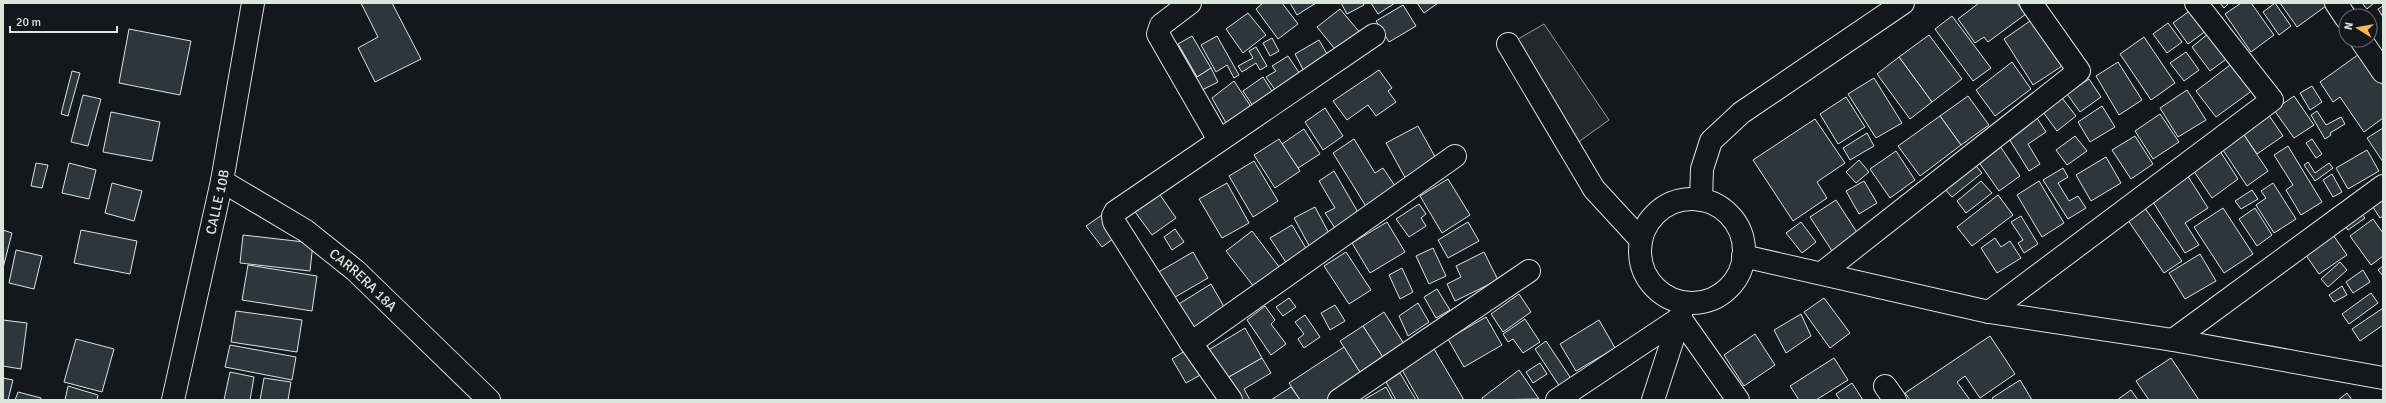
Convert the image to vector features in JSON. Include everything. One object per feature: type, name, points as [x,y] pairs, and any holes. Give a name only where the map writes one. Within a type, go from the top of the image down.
[{"type":"street","name":"CALLE 10B","points":[[173,400],[222,181],[253,3]]},
{"type":"street","points":[[1190,3],[1161,25],[1158,34],[1219,140]]},
{"type":"street","points":[[1701,200],[1702,169],[1711,141],[1741,113],[1903,3]]},
{"type":"street","points":[[1822,273],[2079,71],[2031,3]]},
{"type":"street","points":[[1989,312],[2272,100],[2196,3]]},
{"type":"street","points":[[1231,400],[1191,343],[1114,222],[1113,216],[1115,212],[1374,35]]},
{"type":"street","points":[[1508,44],[1594,189],[1641,240]]},
{"type":"street","points":[[2366,48],[2383,72]]},
{"type":"street","points":[[1191,343],[1455,156]]},
{"type":"street","name":"CARRERA 18A","points":[[222,181],[306,231],[356,271],[488,400]]},
{"type":"street","points":[[2172,340],[2383,186]]},
{"type":"street","points":[[1557,400],[1682,310],[1705,302],[1724,292],[1738,276],[1743,256],[1743,241],[1738,226],[1728,214],[1716,205],[1701,200],[1685,199],[1670,204],[1657,212],[1647,224],[1641,240],[1641,262],[1644,274],[1654,287],[1682,310],[1738,400]]},
{"type":"street","points":[[1743,256],[1989,312],[2172,340],[2383,378]]},
{"type":"street","points":[[1339,400],[1529,271]]},
{"type":"street","points":[[1653,400],[1682,310]]},
{"type":"shaded area","points":[[1544,24],[1609,120],[1570,148],[1508,45]]},
{"type":"building","points":[[361,3],[392,3],[421,59],[375,82],[358,48],[378,37]]},
{"type":"building","points":[[1263,3],[1282,3],[1298,24],[1278,39],[1256,9]]},
{"type":"building","points":[[1290,3],[1316,3],[1297,15]]},
{"type":"building","points":[[1341,3],[1363,3],[1364,5],[1347,14]]},
{"type":"building","points":[[1371,3],[1395,3],[1378,14]]},
{"type":"building","points":[[1417,3],[1438,3],[1424,13]]},
{"type":"building","points":[[1979,3],[2017,3],[2026,14],[1988,42],[1984,37],[1975,43],[1958,19]]},
{"type":"building","points":[[2220,3],[2229,3],[2224,8]]},
{"type":"building","points":[[2241,3],[2251,3],[2274,35],[2251,52],[2225,14]]},
{"type":"building","points":[[2275,3],[2291,26],[2279,35],[2263,12]]},
{"type":"building","points":[[2280,3],[2330,3],[2297,27]]},
{"type":"building","points":[[2362,3],[2374,3],[2368,8],[2366,8]]},
{"type":"building","points":[[1403,5],[1416,26],[1389,42],[1376,21]]},
{"type":"building","points":[[2383,6],[2383,17],[2378,9]]},
{"type":"building","points":[[2195,7],[2210,28],[2188,44],[2173,23]]},
{"type":"building","points":[[1340,9],[1362,35],[1339,54],[1317,27]]},
{"type":"building","points":[[1248,13],[1266,35],[1243,53],[1226,29]]},
{"type":"building","points":[[1952,16],[1991,68],[1973,81],[1935,29]]},
{"type":"building","points":[[2033,19],[2062,66],[2033,85],[2004,39]]},
{"type":"building","points":[[2168,23],[2182,42],[2167,53],[2153,34]]},
{"type":"building","points":[[129,29],[191,41],[180,95],[119,83]]},
{"type":"building","points":[[2209,33],[2229,57],[2210,71],[2192,47]]},
{"type":"building","points":[[1929,35],[1962,79],[1932,102],[1899,57]]},
{"type":"building","points":[[1192,36],[1211,68],[1197,77],[1178,44]]},
{"type":"building","points":[[1217,36],[1239,75],[1234,78],[1227,65],[1216,72],[1201,45]]},
{"type":"building","points":[[2144,37],[2175,83],[2151,100],[2120,54]]},
{"type":"building","points":[[1272,38],[1279,51],[1270,56],[1263,43]]},
{"type":"building","points":[[1319,40],[1330,59],[1305,73],[1295,54]]},
{"type":"building","points":[[1178,44],[1197,77],[1211,68],[1218,82],[1196,93],[1173,47]]},
{"type":"building","points":[[1256,47],[1267,66],[1260,70],[1256,63],[1242,72],[1238,66],[1253,58],[1249,51]]},
{"type":"building","points":[[2186,52],[2199,70],[2184,81],[2170,63]]},
{"type":"building","points":[[2362,52],[2383,82],[2383,118],[2364,132],[2340,97],[2333,102],[2320,82]]},
{"type":"building","points":[[1288,56],[1302,77],[1278,94],[1266,77],[1276,71],[1272,66]]},
{"type":"building","points":[[1899,57],[1932,102],[1910,119],[1877,74]]},
{"type":"building","points":[[2012,62],[2031,89],[1995,116],[1976,90]]},
{"type":"building","points":[[2118,62],[2142,100],[2119,115],[2096,76]]},
{"type":"building","points":[[2234,62],[2253,90],[2216,117],[2196,91]]},
{"type":"building","points":[[1379,70],[1392,88],[1388,91],[1396,102],[1376,116],[1368,105],[1347,120],[1333,101]]},
{"type":"building","points":[[72,71],[80,73],[68,116],[61,114]]},
{"type":"building","points":[[1263,77],[1275,96],[1255,109],[1243,91]]},
{"type":"building","points":[[1874,78],[1902,123],[1876,138],[1848,94]]},
{"type":"building","points":[[2089,79],[2101,97],[2080,112],[2067,94]]},
{"type":"building","points":[[1234,81],[1255,113],[1230,130],[1212,98]]},
{"type":"building","points":[[2312,86],[2322,102],[2310,110],[2300,93]]},
{"type":"building","points":[[2187,90],[2206,120],[2178,137],[2160,108]]},
{"type":"building","points":[[83,95],[101,99],[88,146],[71,142]]},
{"type":"building","points":[[1968,96],[1989,125],[1961,145],[1940,116]]},
{"type":"building","points":[[2294,96],[2314,125],[2294,138],[2274,110]]},
{"type":"building","points":[[1846,97],[1865,127],[1838,144],[1820,114]]},
{"type":"building","points":[[2062,98],[2076,116],[2057,131],[2043,112]]},
{"type":"building","points":[[2102,106],[2115,127],[2090,142],[2078,122]]},
{"type":"building","points":[[1325,108],[1343,136],[1323,150],[1305,122]]},
{"type":"building","points":[[2317,111],[2326,125],[2341,117],[2345,124],[2330,133],[2331,135],[2325,139],[2311,115]]},
{"type":"building","points":[[111,112],[160,122],[152,161],[103,152]]},
{"type":"building","points":[[2160,114],[2179,142],[2153,159],[2135,131]]},
{"type":"building","points":[[2268,114],[2283,136],[2257,154],[2242,132]]},
{"type":"building","points":[[2035,115],[2046,132],[2028,144],[2040,164],[2029,171],[2006,134]]},
{"type":"building","points":[[1940,116],[1961,145],[1920,176],[1898,146]]},
{"type":"building","points":[[1815,119],[1845,163],[1817,182],[1827,198],[1793,221],[1753,160]]},
{"type":"building","points":[[1418,126],[1439,164],[1407,181],[1386,143]]},
{"type":"building","points":[[2383,128],[2383,162],[2367,138]]},
{"type":"building","points":[[1304,129],[1320,154],[1298,168],[1282,144]]},
{"type":"building","points":[[2242,132],[2268,171],[2247,186],[2221,147]]},
{"type":"building","points":[[1867,133],[1874,146],[1850,160],[1843,148]]},
{"type":"building","points":[[2075,136],[2087,151],[2067,165],[2056,150]]},
{"type":"building","points":[[2135,136],[2153,164],[2131,179],[2112,150]]},
{"type":"building","points":[[1279,139],[1300,171],[1275,188],[1254,155]]},
{"type":"building","points":[[1354,139],[1375,173],[1383,168],[1397,189],[1367,208],[1333,153]]},
{"type":"building","points":[[2312,139],[2322,154],[2316,158],[2306,143]]},
{"type":"building","points":[[2000,146],[2020,176],[1999,191],[1978,161]]},
{"type":"building","points":[[2288,146],[2322,202],[2301,215],[2286,190],[2293,185],[2274,155]]},
{"type":"building","points":[[2218,148],[2238,179],[2212,198],[2191,167]]},
{"type":"building","points":[[2367,150],[2379,171],[2348,189],[2336,168]]},
{"type":"building","points":[[1896,151],[1915,180],[1890,198],[1870,169]]},
{"type":"building","points":[[2106,157],[2121,183],[2091,201],[2076,175]]},
{"type":"building","points":[[1859,160],[1869,172],[1856,183],[1846,172]]},
{"type":"building","points":[[1254,161],[1278,201],[1253,217],[1229,176]]},
{"type":"building","points":[[1972,161],[1982,173],[1952,197],[1942,186]]},
{"type":"building","points":[[2308,162],[2315,173],[2329,163],[2333,168],[2315,181],[2304,165]]},
{"type":"building","points":[[36,163],[48,165],[42,188],[31,186]]},
{"type":"building","points":[[69,163],[96,170],[89,199],[62,193]]},
{"type":"building","points":[[2063,168],[2068,177],[2058,183],[2069,201],[2078,196],[2086,208],[2068,219],[2043,180]]},
{"type":"building","points":[[2184,170],[2208,208],[2185,223],[2199,245],[2185,253],[2148,194]]},
{"type":"building","points":[[1334,171],[1359,214],[1335,228],[1325,213],[1335,208],[1319,181]]},
{"type":"building","points":[[2332,174],[2342,192],[2333,197],[2323,180]]},
{"type":"building","points":[[1448,179],[1470,215],[1442,233],[1420,196]]},
{"type":"building","points":[[1864,181],[1877,203],[1859,214],[1846,191]]},
{"type":"building","points":[[1981,181],[1992,193],[1966,213],[1957,201]]},
{"type":"building","points":[[2039,181],[2064,223],[2042,237],[2017,195]]},
{"type":"building","points":[[112,183],[142,191],[134,221],[105,213]]},
{"type":"building","points":[[1227,183],[1249,223],[1222,238],[1199,199]]},
{"type":"building","points":[[2273,183],[2296,219],[2274,233],[2256,205],[2266,198],[2261,191]]},
{"type":"building","points":[[2252,190],[2258,199],[2241,209],[2235,201]]},
{"type":"building","points":[[1158,192],[1176,218],[1152,235],[1133,209]]},
{"type":"building","points":[[2383,192],[2383,216],[2380,218],[2369,201]]},
{"type":"building","points":[[1998,195],[2013,215],[1972,246],[1957,227]]},
{"type":"building","points":[[1836,200],[1858,234],[1832,251],[1810,217]]},
{"type":"building","points":[[2140,201],[2182,261],[2164,273],[2123,213]]},
{"type":"building","points":[[1419,204],[1426,214],[1421,218],[1426,226],[1409,237],[1396,219]]},
{"type":"building","points":[[1315,207],[1332,239],[1312,251],[1294,218]]},
{"type":"building","points":[[2223,208],[2253,254],[2224,273],[2194,227]]},
{"type":"building","points":[[2255,208],[2272,235],[2257,246],[2239,219]]},
{"type":"building","points":[[2360,212],[2365,218],[2348,230],[2344,224]]},
{"type":"building","points":[[1102,215],[1117,236],[1102,247],[1086,226]]},
{"type":"building","points":[[2021,216],[2038,244],[2024,253],[2018,243],[2023,240],[2011,222]]},
{"type":"building","points":[[2373,219],[2383,233],[2383,256],[2371,265],[2350,236]]},
{"type":"building","points":[[1387,222],[1405,252],[1370,273],[1352,243]]},
{"type":"building","points":[[1468,222],[1479,241],[1448,258],[1438,240]]},
{"type":"building","points":[[1801,222],[1816,242],[1802,253],[1786,233]]},
{"type":"building","points":[[1292,225],[1310,255],[1289,267],[1270,238]]},
{"type":"building","points":[[1175,229],[1184,242],[1172,250],[1164,237]]},
{"type":"building","points":[[3,230],[12,233],[3,268]]},
{"type":"building","points":[[81,230],[137,241],[130,274],[74,263]]},
{"type":"building","points":[[1252,231],[1283,272],[1258,292],[1226,251]]},
{"type":"building","points":[[2331,232],[2347,255],[2319,274],[2303,251]]},
{"type":"building","points":[[243,235],[313,243],[310,271],[240,263]]},
{"type":"building","points":[[1995,238],[2001,247],[2010,241],[2021,258],[1997,273],[1981,248]]},
{"type":"building","points":[[1433,248],[1446,276],[1429,284],[1416,256]]},
{"type":"building","points":[[16,250],[42,256],[34,289],[9,283]]},
{"type":"building","points":[[1193,252],[1208,278],[1170,300],[1155,274]]},
{"type":"building","points":[[1346,252],[1371,290],[1349,304],[1324,266]]},
{"type":"building","points":[[1484,252],[1498,280],[1455,301],[1447,284],[1461,277],[1456,266]]},
{"type":"building","points":[[2200,254],[2216,281],[2185,299],[2169,273]]},
{"type":"building","points":[[2340,262],[2347,270],[2328,287],[2321,279]]},
{"type":"building","points":[[248,265],[317,276],[312,311],[242,300]]},
{"type":"building","points":[[2383,266],[2383,276],[2378,270]]},
{"type":"building","points":[[1402,268],[1413,292],[1400,299],[1389,275]]},
{"type":"building","points":[[2363,270],[2370,282],[2353,293],[2346,282]]},
{"type":"building","points":[[1211,284],[1227,312],[1189,334],[1174,307]]},
{"type":"building","points":[[2342,286],[2347,295],[2334,302],[2329,295]]},
{"type":"building","points":[[1437,289],[1450,310],[1436,318],[1424,297]]},
{"type":"building","points":[[2371,293],[2378,303],[2349,324],[2342,314]]},
{"type":"building","points":[[1519,294],[1531,312],[1503,332],[1491,314]]},
{"type":"building","points":[[1289,298],[1296,307],[1283,316],[1276,307]]},
{"type":"building","points":[[1824,298],[1850,333],[1830,348],[1804,312]]},
{"type":"building","points":[[1418,303],[1429,322],[1408,336],[1399,316]]},
{"type":"building","points":[[1335,305],[1345,321],[1330,330],[1321,313]]},
{"type":"building","points":[[1265,306],[1275,320],[1271,324],[1286,344],[1271,355],[1247,320]]},
{"type":"building","points":[[2383,308],[2383,325],[2360,341],[2352,329]]},
{"type":"building","points":[[236,311],[302,320],[297,352],[231,342]]},
{"type":"building","points":[[1384,312],[1404,344],[1383,358],[1363,326]]},
{"type":"building","points":[[1801,314],[1811,336],[1786,353],[1774,330]]},
{"type":"building","points":[[1305,315],[1320,337],[1304,348],[1298,339],[1304,334],[1295,322]]},
{"type":"building","points":[[1486,317],[1502,345],[1464,367],[1448,339]]},
{"type":"building","points":[[1525,319],[1540,342],[1523,353],[1513,339],[1508,342],[1503,334]]},
{"type":"building","points":[[3,320],[27,323],[21,369],[3,366]]},
{"type":"building","points":[[1599,320],[1615,348],[1576,371],[1560,344]]},
{"type":"building","points":[[1363,326],[1386,362],[1363,377],[1340,341]]},
{"type":"building","points":[[1245,328],[1262,358],[1222,381],[1202,354]]},
{"type":"building","points":[[1755,334],[1775,365],[1744,386],[1724,355]]},
{"type":"building","points":[[1990,336],[2015,374],[1980,398],[1965,376],[1957,382],[1970,400],[1910,400],[1905,393]]},
{"type":"building","points":[[76,339],[114,349],[102,392],[64,382]]},
{"type":"building","points":[[1546,341],[1572,380],[1560,387],[1535,349]]},
{"type":"building","points":[[230,345],[296,357],[292,380],[225,367]]},
{"type":"building","points":[[1344,347],[1363,377],[1329,400],[1300,400],[1289,383]]},
{"type":"building","points":[[1188,349],[1202,374],[1186,383],[1172,359]]},
{"type":"building","points":[[1434,349],[1464,400],[1419,400],[1401,368]]},
{"type":"building","points":[[1262,358],[1271,373],[1244,389],[1250,400],[1236,400],[1222,381]]},
{"type":"building","points":[[1834,358],[1848,380],[1816,400],[1799,400],[1790,386]]},
{"type":"building","points":[[2171,358],[2199,400],[2149,400],[2136,381]]},
{"type":"building","points":[[1540,363],[1547,374],[1533,383],[1526,372]]},
{"type":"building","points":[[1519,370],[1539,399],[1483,400],[1482,398]]},
{"type":"building","points":[[230,372],[254,377],[250,400],[224,400]]},
{"type":"building","points":[[1400,373],[1416,400],[1396,400],[1386,382]]},
{"type":"building","points":[[3,378],[13,380],[8,400],[3,400]]},
{"type":"building","points":[[264,378],[291,382],[288,400],[260,400]]},
{"type":"building","points":[[2020,380],[2032,400],[1994,400],[1992,398]]},
{"type":"building","points":[[1852,383],[1863,400],[1840,400],[1836,394]]},
{"type":"building","points":[[68,386],[98,395],[97,400],[65,400]]},
{"type":"building","points":[[1291,387],[1300,400],[1271,400]]},
{"type":"building","points":[[1386,387],[1393,400],[1365,399]]},
{"type":"building","points":[[2131,390],[2138,400],[2117,400]]},
{"type":"building","points":[[18,392],[41,398],[41,400],[15,400]]},
{"type":"building","points":[[2347,393],[2352,400],[2338,400]]}]
